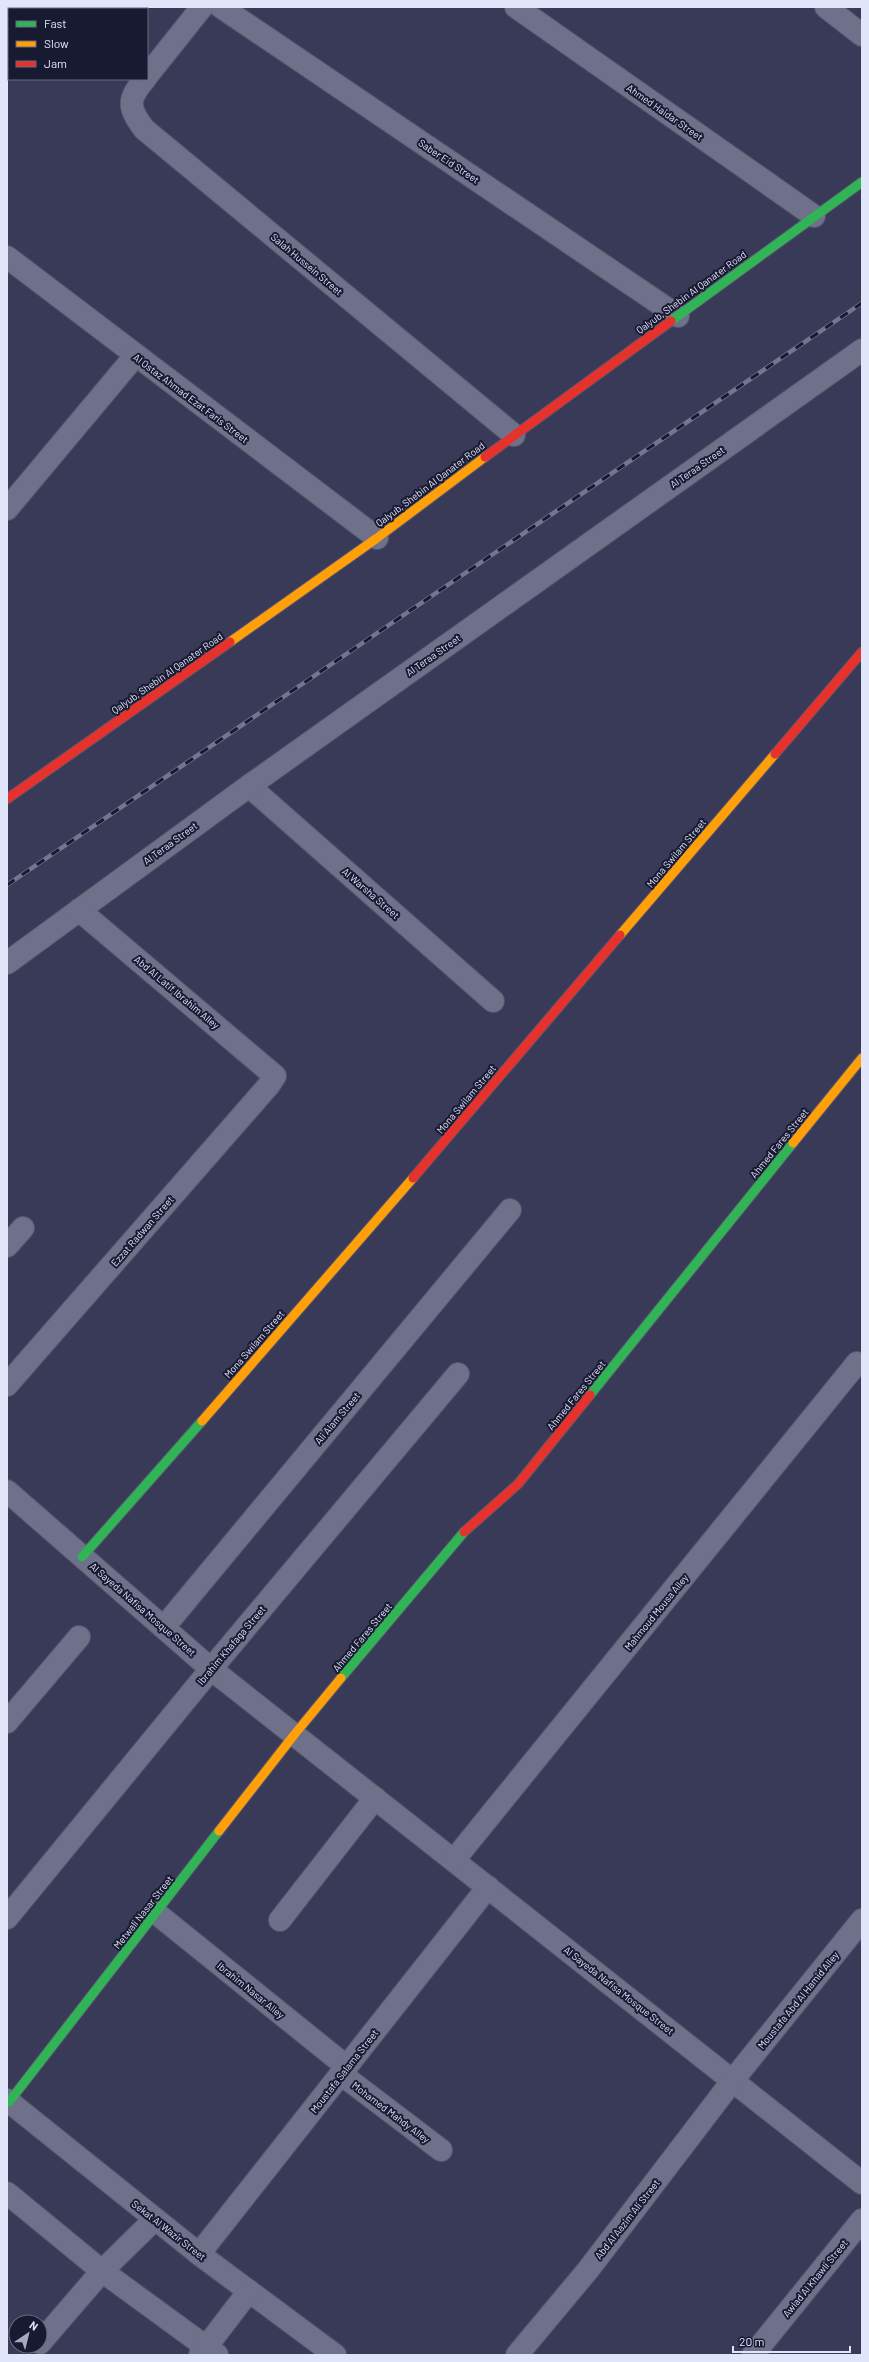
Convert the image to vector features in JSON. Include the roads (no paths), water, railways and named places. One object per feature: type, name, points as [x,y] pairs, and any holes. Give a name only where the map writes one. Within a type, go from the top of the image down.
[{"type":"street","points":[[148,75],[202,7]]},
{"type":"street","name":"Saber Eid Street","points":[[221,7],[678,316]]},
{"type":"street","name":"Ahmed Haidar Street","points":[[516,7],[814,216]]},
{"type":"street","points":[[826,7],[862,35]]},
{"type":"street","name":"Salah Hussein Street","points":[[144,80],[133,94],[132,113],[144,129],[514,435]]},
{"type":"street","name":"Qalyub, Shebin Al Qanater Road","points":[[7,799],[377,538],[514,435],[862,182]]},
{"type":"street","name":"Al Ostaz Ahmad Ezat Faris Street","points":[[7,257],[135,356],[377,538]]},
{"type":"street","name":"Al Teraa Street","points":[[7,963],[249,786],[862,350]]},
{"type":"street","points":[[11,497],[135,356]]},
{"type":"street","name":"Mona Swilam Street","points":[[82,1557],[350,1252],[862,652]]},
{"type":"street","name":"Al Warsha Street","points":[[249,786],[493,1001]]},
{"type":"street","name":"Abd Al Latif Ibrahim Alley","points":[[79,910],[274,1076]]},
{"type":"street","name":"Ahmed Fares Street","points":[[294,1735],[481,1513],[502,1499],[518,1484],[862,1058]]},
{"type":"street","name":"Ezzat Radwan Street","points":[[7,1385],[269,1085],[274,1076]]},
{"type":"street","name":"Ali Alam Street","points":[[164,1627],[510,1210]]},
{"type":"street","points":[[7,1246],[23,1228]]},
{"type":"street","name":"Mahmoud Mousa Alley","points":[[454,1860],[857,1363]]},
{"type":"street","name":"Ibrahim Khafaga Street","points":[[7,1918],[211,1669],[458,1374]]},
{"type":"street","name":"Al Sayeda Nafisa Mosque Street","points":[[7,1491],[211,1669],[862,2183]]},
{"type":"street","points":[[7,1722],[79,1637]]},
{"type":"street","name":"Metwali Nasar Street","points":[[8,2101],[156,1914],[294,1735]]},
{"type":"street","points":[[280,1920],[375,1798]]},
{"type":"street","name":"Moustafa Salama Street","points":[[200,2254],[488,1887]]},
{"type":"street","name":"Ibrahim Nasar Alley","points":[[156,1914],[344,2071]]},
{"type":"street","name":"Moustafa Abd Al Hamid Alley","points":[[733,2080],[862,1920]]},
{"type":"street","name":"Mohamed Mahdy Alley","points":[[344,2071],[442,2150]]},
{"type":"street","name":"Abd Al Aazim Ali Street","points":[[517,2355],[592,2264],[733,2080]]},
{"type":"street","name":"Sekat Al Wazir Street","points":[[8,2101],[200,2254],[335,2355]]},
{"type":"street","points":[[7,2193],[102,2271],[208,2352],[249,2291]]},
{"type":"street","points":[[48,2334],[102,2271],[155,2219]]},
{"type":"street","name":"Awlad Al Khawli Street","points":[[753,2355],[862,2220]]},
{"type":"railway","points":[[7,885],[862,303]]}]
